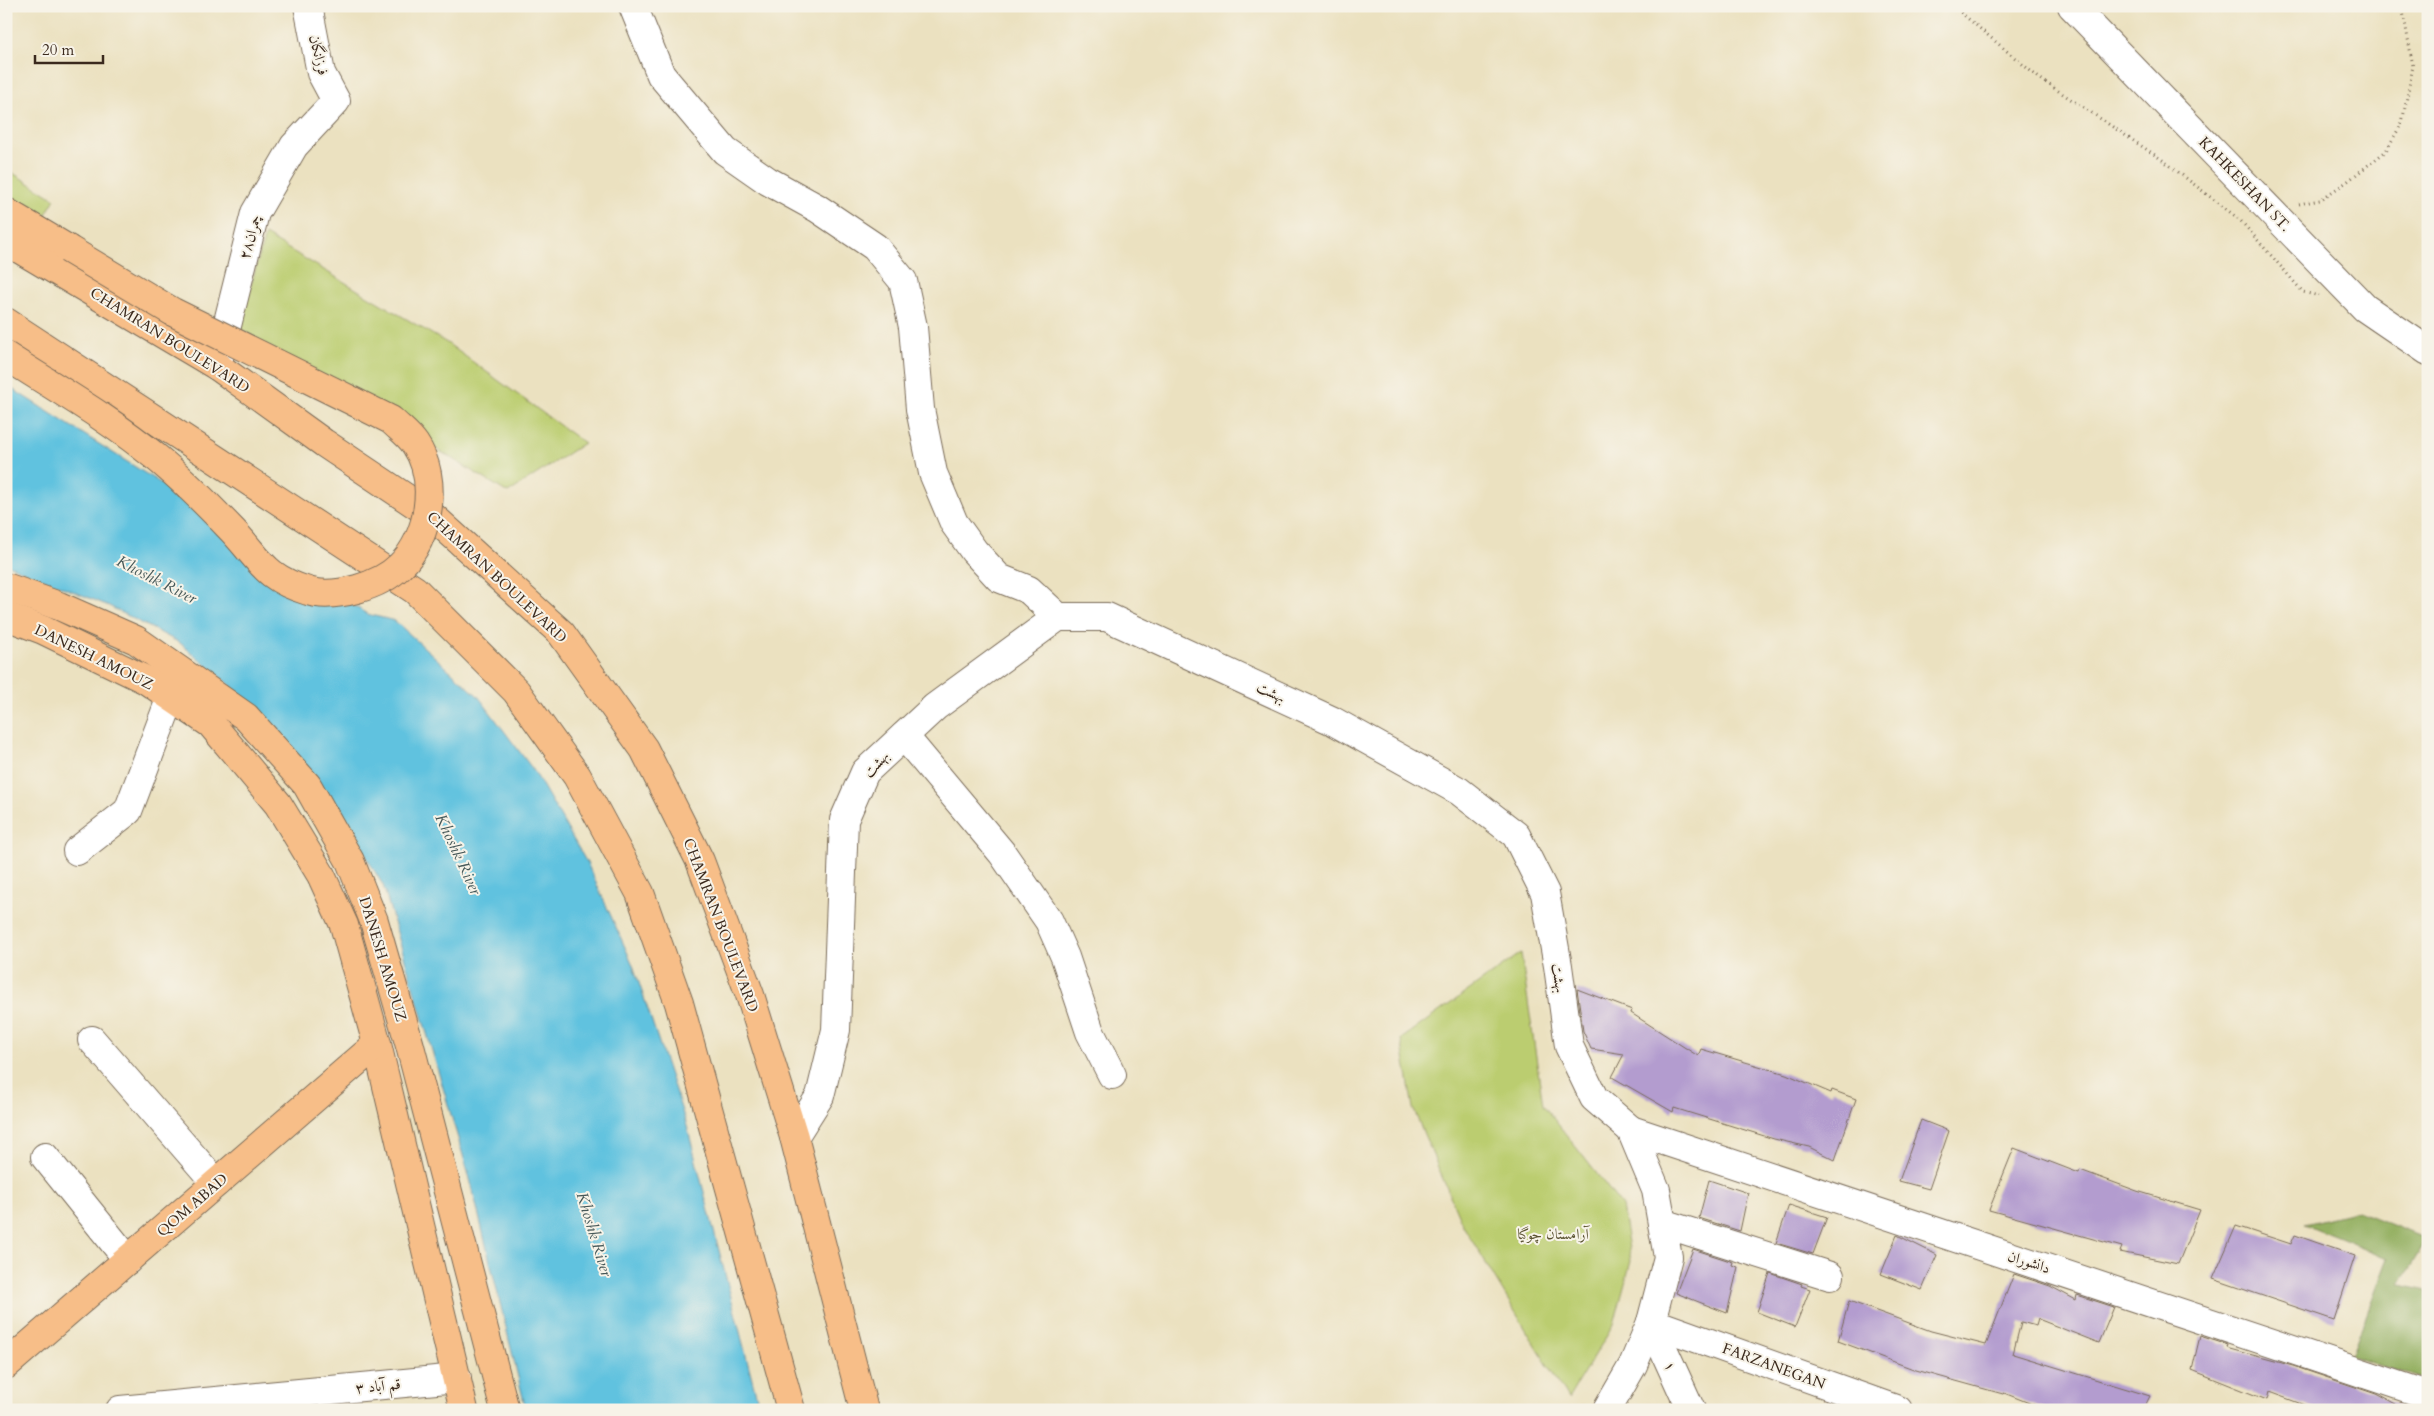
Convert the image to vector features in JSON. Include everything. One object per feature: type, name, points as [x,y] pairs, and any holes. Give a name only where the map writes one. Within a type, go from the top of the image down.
[{"type":"main road","points":[[6,212],[173,312],[392,420],[416,445],[428,477],[429,507],[420,540],[400,567],[371,585],[341,593],[310,592],[276,578],[228,527],[157,458],[125,434],[6,356]]},
{"type":"main road","name":"CHAMRAN BOULEVARD","points":[[6,241],[217,366],[324,443],[430,514],[561,633],[644,749],[700,860],[750,995],[794,1137],[864,1410]]},
{"type":"main road","points":[[6,322],[415,590],[516,691],[577,776],[640,893],[679,1003],[791,1410]]},
{"type":"main road","name":"DANESH AMOUZ","points":[[6,586],[59,606],[136,640],[246,717],[307,785],[350,860],[374,921],[413,1056],[505,1410]]},
{"type":"main road","name":"DANESH AMOUZ","points":[[6,616],[43,630],[146,680],[211,724],[278,804],[321,875],[344,925],[377,1044],[464,1410]]},
{"type":"main road","name":"QOM ABAD","points":[[6,1365],[377,1044]]},
{"type":"street","name":"فرزانگان","points":[[308,6],[321,72],[336,101]]},
{"type":"street","points":[[633,6],[661,75],[725,151],[768,181],[816,208],[875,247],[903,280],[913,327],[920,409],[933,472],[954,523],[974,551],[998,578],[1029,590],[1058,617]]},
{"type":"street","name":"KAHKESHAN ST.","points":[[2072,6],[2365,308],[2428,351]]},
{"type":"street","name":"چمران۲۸","points":[[217,366],[255,213],[294,146],[336,101]]},
{"type":"street","name":"بهشت","points":[[794,1137],[820,1096],[836,1030],[844,820],[865,772],[936,706],[1058,617],[1107,617],[1333,721],[1459,791],[1516,834],[1545,893],[1558,966],[1568,1046],[1594,1098],[1631,1130],[1656,1190],[1668,1257],[1651,1322],[1633,1365],[1607,1410]]},
{"type":"street","points":[[77,851],[128,812],[172,697]]},
{"type":"street","points":[[904,736],[1002,854],[1049,921],[1064,956],[1090,1032],[1112,1075]]},
{"type":"street","points":[[92,1040],[216,1184]]},
{"type":"street","name":"دانشوران","points":[[1631,1130],[2428,1394]]},
{"type":"street","points":[[45,1158],[128,1260]]},
{"type":"street","points":[[1662,1223],[1830,1276]]},
{"type":"street","name":"FARZANEGAN","points":[[1651,1322],[1884,1407]]},
{"type":"street","name":"۱","points":[[1651,1322],[1691,1410]]},
{"type":"street","name":"۳ قم آباد","points":[[120,1410],[457,1378]]},
{"type":"path","points":[[1954,6],[2040,78],[2164,161],[2240,220],[2303,292],[2321,297]]},
{"type":"path","points":[[2273,213],[2320,200],[2386,151],[2402,123],[2413,66],[2402,6]]},
{"type":"green space","points":[[6,169],[55,199],[42,221],[6,201]]},
{"type":"green space","points":[[265,235],[447,343],[584,443],[508,493],[239,328]]},
{"type":"green space","name":"آرامستان چوگیا","points":[[1521,953],[1543,1105],[1622,1206],[1631,1261],[1614,1324],[1568,1399],[1462,1224],[1413,1108],[1401,1039]]},
{"type":"green space","points":[[2358,1211],[2427,1239],[2400,1284],[2428,1290],[2428,1381],[2351,1356],[2388,1258],[2305,1224]]},
{"type":"water","name":"Khoshk River","points":[[6,385],[367,614],[395,621],[478,696],[534,771],[587,863],[633,965],[687,1126],[760,1410],[526,1410],[470,1179],[383,885],[341,815],[260,711],[180,643],[109,606],[6,564]]},
{"type":"building","points":[[1577,989],[1632,1010],[1631,1013],[1698,1056],[1701,1049],[1786,1074],[1831,1093],[1832,1090],[1856,1099],[1835,1160],[1809,1147],[1774,1139],[1674,1108],[1673,1112],[1612,1077],[1624,1054],[1591,1049],[1583,1031]]},
{"type":"building","points":[[1921,1120],[1949,1131],[1929,1189],[1899,1181]]},
{"type":"building","points":[[2014,1148],[2079,1173],[2080,1170],[2137,1191],[2200,1210],[2178,1264],[2120,1252],[2122,1247],[1989,1210]]},
{"type":"building","points":[[1709,1180],[1748,1193],[1740,1231],[1699,1218]]},
{"type":"building","points":[[1789,1205],[1827,1217],[1813,1254],[1776,1243]]},
{"type":"building","points":[[2236,1226],[2291,1244],[2295,1235],[2355,1256],[2334,1320],[2213,1279]]},
{"type":"building","points":[[1897,1235],[1937,1255],[1922,1290],[1881,1274]]},
{"type":"building","points":[[1693,1249],[1733,1262],[1732,1265],[1738,1267],[1727,1313],[1676,1293]]},
{"type":"building","points":[[1770,1273],[1802,1284],[1801,1286],[1810,1289],[1795,1327],[1757,1312]]},
{"type":"building","points":[[2014,1274],[2050,1286],[2076,1300],[2077,1295],[2114,1307],[2099,1343],[2038,1319],[2036,1326],[2021,1322],[2013,1354],[2150,1396],[2143,1410],[2047,1410],[2004,1393],[1916,1370],[1838,1341],[1849,1301],[1931,1331],[1986,1345]]},
{"type":"building","points":[[2200,1336],[2228,1345],[2227,1348],[2293,1366],[2376,1394],[2406,1410],[2318,1410],[2269,1392],[2267,1400],[2192,1370]]}]
